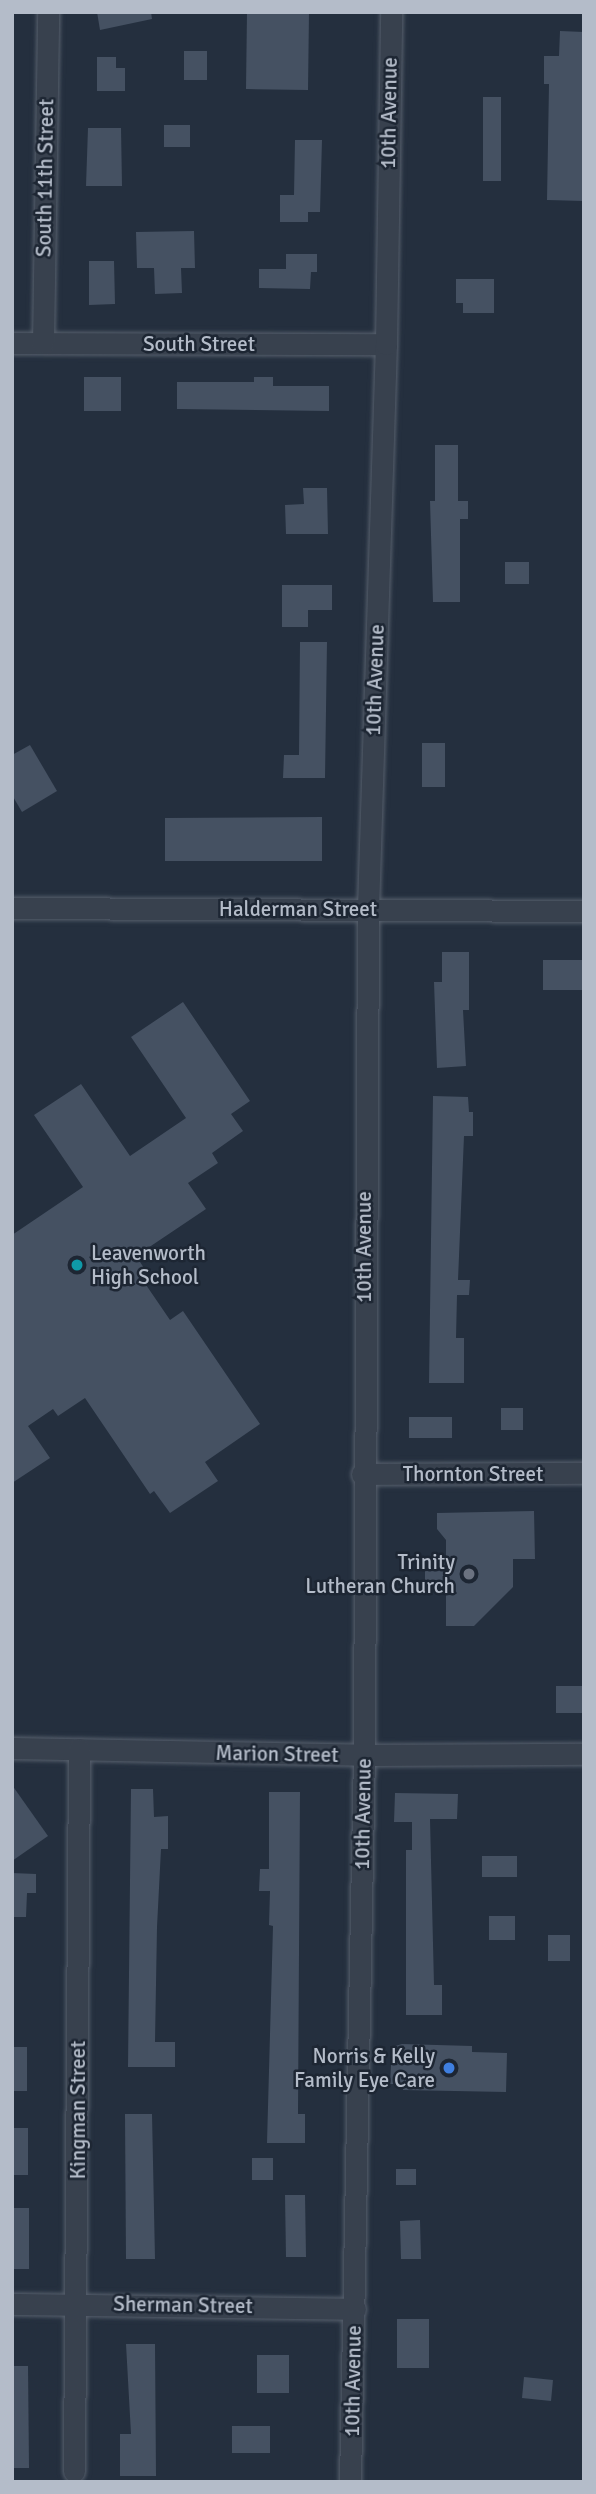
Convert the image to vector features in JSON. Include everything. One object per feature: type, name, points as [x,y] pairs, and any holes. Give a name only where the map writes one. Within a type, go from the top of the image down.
[{"type":"street","name":"South 11th Street","points":[[43,343],[48,12]]},
{"type":"street","name":"10th Avenue","points":[[350,2482],[364,1755],[362,1474],[368,909],[386,344],[391,12]]},
{"type":"street","name":"South Street","points":[[12,343],[386,344]]},
{"type":"street","name":"Halderman Street","points":[[12,908],[584,911]]},
{"type":"street","name":"Thornton Street","points":[[362,1474],[584,1473]]},
{"type":"street","name":"Marion Street","points":[[12,1748],[364,1755],[584,1754]]},
{"type":"street","name":"Kingman Street","points":[[74,2471],[79,1749]]},
{"type":"street","name":"Sherman Street","points":[[12,2304],[355,2309]]},
{"type":"building","points":[[97,12],[151,12],[152,19],[100,30]]},
{"type":"building","points":[[247,12],[309,12],[308,90],[246,89]]},
{"type":"building","points":[[560,31],[584,32],[584,201],[547,200],[549,84],[544,84],[544,56],[559,56]]},
{"type":"building","points":[[184,51],[207,51],[207,80],[184,80]]},
{"type":"building","points":[[97,57],[116,57],[116,68],[125,68],[125,91],[97,91]]},
{"type":"building","points":[[483,97],[501,97],[501,181],[483,181]]},
{"type":"building","points":[[164,125],[190,125],[190,147],[164,147]]},
{"type":"building","points":[[88,128],[121,128],[122,186],[86,186]]},
{"type":"building","points":[[295,140],[322,140],[320,212],[308,212],[308,222],[280,222],[280,195],[294,195]]},
{"type":"building","points":[[194,231],[195,268],[181,268],[182,293],[155,294],[154,268],[137,268],[136,232]]},
{"type":"building","points":[[286,254],[317,254],[317,272],[311,272],[310,289],[259,288],[259,269],[286,269]]},
{"type":"building","points":[[89,261],[114,261],[115,304],[89,305]]},
{"type":"building","points":[[456,279],[494,279],[494,313],[463,313],[463,303],[456,303]]},
{"type":"building","points":[[84,377],[121,377],[121,411],[84,411]]},
{"type":"building","points":[[254,377],[273,377],[273,386],[329,386],[329,411],[177,409],[177,382],[254,382]]},
{"type":"building","points":[[435,445],[458,445],[458,501],[468,501],[468,519],[460,519],[460,602],[433,602],[430,501],[435,501]]},
{"type":"building","points":[[303,488],[327,488],[328,534],[286,534],[285,505],[304,504]]},
{"type":"building","points":[[505,562],[529,562],[529,584],[505,584]]},
{"type":"building","points":[[282,585],[332,585],[332,610],[308,610],[308,627],[282,627]]},
{"type":"building","points":[[300,642],[327,642],[325,778],[283,778],[284,755],[299,755]]},
{"type":"building","points":[[422,743],[445,743],[445,787],[422,787]]},
{"type":"building","points":[[30,745],[57,791],[22,812],[12,795],[12,755]]},
{"type":"building","points":[[322,817],[322,861],[165,861],[165,818]]},
{"type":"building","points":[[442,952],[469,952],[469,1010],[463,1010],[466,1066],[437,1068],[434,982],[442,982]]},
{"type":"building","points":[[543,960],[584,960],[584,990],[543,990]]},
{"type":"building","name":"Leavenworth High School","points":[[183,1002],[250,1101],[231,1114],[243,1131],[212,1153],[218,1163],[188,1183],[206,1209],[136,1256],[148,1274],[142,1279],[170,1320],[183,1311],[260,1424],[205,1462],[218,1481],[170,1513],[154,1491],[150,1494],[85,1398],[58,1416],[53,1409],[28,1426],[50,1458],[12,1483],[12,1235],[83,1187],[34,1115],[81,1084],[130,1156],[186,1118],[131,1037]]},
{"type":"building","points":[[433,1096],[468,1097],[469,1112],[473,1112],[473,1136],[464,1136],[458,1280],[470,1280],[469,1295],[457,1295],[456,1338],[464,1338],[464,1383],[429,1383]]},
{"type":"building","points":[[501,1408],[523,1408],[523,1430],[501,1430]]},
{"type":"building","points":[[409,1417],[452,1417],[452,1438],[409,1438]]},
{"type":"building","name":"Trinity Lutheran Church","points":[[534,1511],[535,1559],[513,1559],[513,1587],[474,1626],[446,1626],[446,1590],[425,1590],[425,1561],[446,1561],[446,1540],[437,1529],[437,1513]]},
{"type":"building","points":[[556,1686],[584,1686],[584,1713],[556,1713]]},
{"type":"building","points":[[12,1785],[48,1836],[12,1861]]},
{"type":"building","points":[[131,1789],[153,1789],[154,1817],[168,1816],[168,1849],[161,1849],[155,2042],[175,2042],[175,2067],[128,2067]]},
{"type":"building","points":[[269,1792],[300,1792],[298,2114],[305,2114],[305,2143],[267,2143],[273,1926],[269,1925],[270,1891],[259,1891],[260,1869],[269,1869]]},
{"type":"building","points":[[395,1793],[458,1794],[457,1819],[430,1819],[434,1985],[442,1985],[442,2015],[406,2015],[406,1850],[412,1850],[412,1822],[394,1822]]},
{"type":"building","points":[[482,1856],[517,1856],[517,1877],[482,1877]]},
{"type":"building","points":[[12,1873],[36,1874],[36,1893],[27,1893],[26,1917],[12,1917]]},
{"type":"building","points":[[489,1916],[515,1916],[515,1940],[489,1940]]},
{"type":"building","points":[[548,1935],[570,1935],[570,1961],[548,1961]]},
{"type":"building","name":"Norris & Kelly Family Eye Care","points":[[402,2044],[472,2046],[472,2052],[507,2053],[506,2092],[403,2090],[403,2084],[390,2084],[392,2047]]},
{"type":"building","points":[[12,2047],[27,2047],[27,2091],[12,2091]]},
{"type":"building","points":[[125,2114],[152,2114],[155,2259],[126,2259]]},
{"type":"building","points":[[12,2128],[28,2128],[28,2175],[12,2175]]},
{"type":"building","points":[[252,2158],[273,2158],[273,2180],[252,2180]]},
{"type":"building","points":[[396,2169],[416,2169],[416,2185],[396,2185]]},
{"type":"building","points":[[285,2195],[305,2195],[306,2257],[286,2257]]},
{"type":"building","points":[[12,2208],[29,2208],[29,2269],[12,2269]]},
{"type":"building","points":[[420,2220],[421,2259],[401,2259],[400,2221]]},
{"type":"building","points":[[397,2319],[429,2319],[429,2368],[397,2368]]},
{"type":"building","points":[[126,2344],[155,2344],[156,2476],[120,2476],[120,2434],[131,2434]]},
{"type":"building","points":[[257,2355],[289,2355],[289,2393],[257,2393]]},
{"type":"building","points":[[12,2366],[28,2366],[29,2468],[12,2468]]},
{"type":"building","points":[[524,2377],[553,2380],[551,2401],[522,2398]]},
{"type":"building","points":[[232,2426],[270,2426],[270,2453],[232,2453]]},
{"type":"place","name":"Leavenworth High School","points":[[77,1265]]},
{"type":"place","name":"Trinity Lutheran Church","points":[[469,1574]]},
{"type":"place","name":"Norris & Kelly Family Eye Care","points":[[449,2068]]}]
